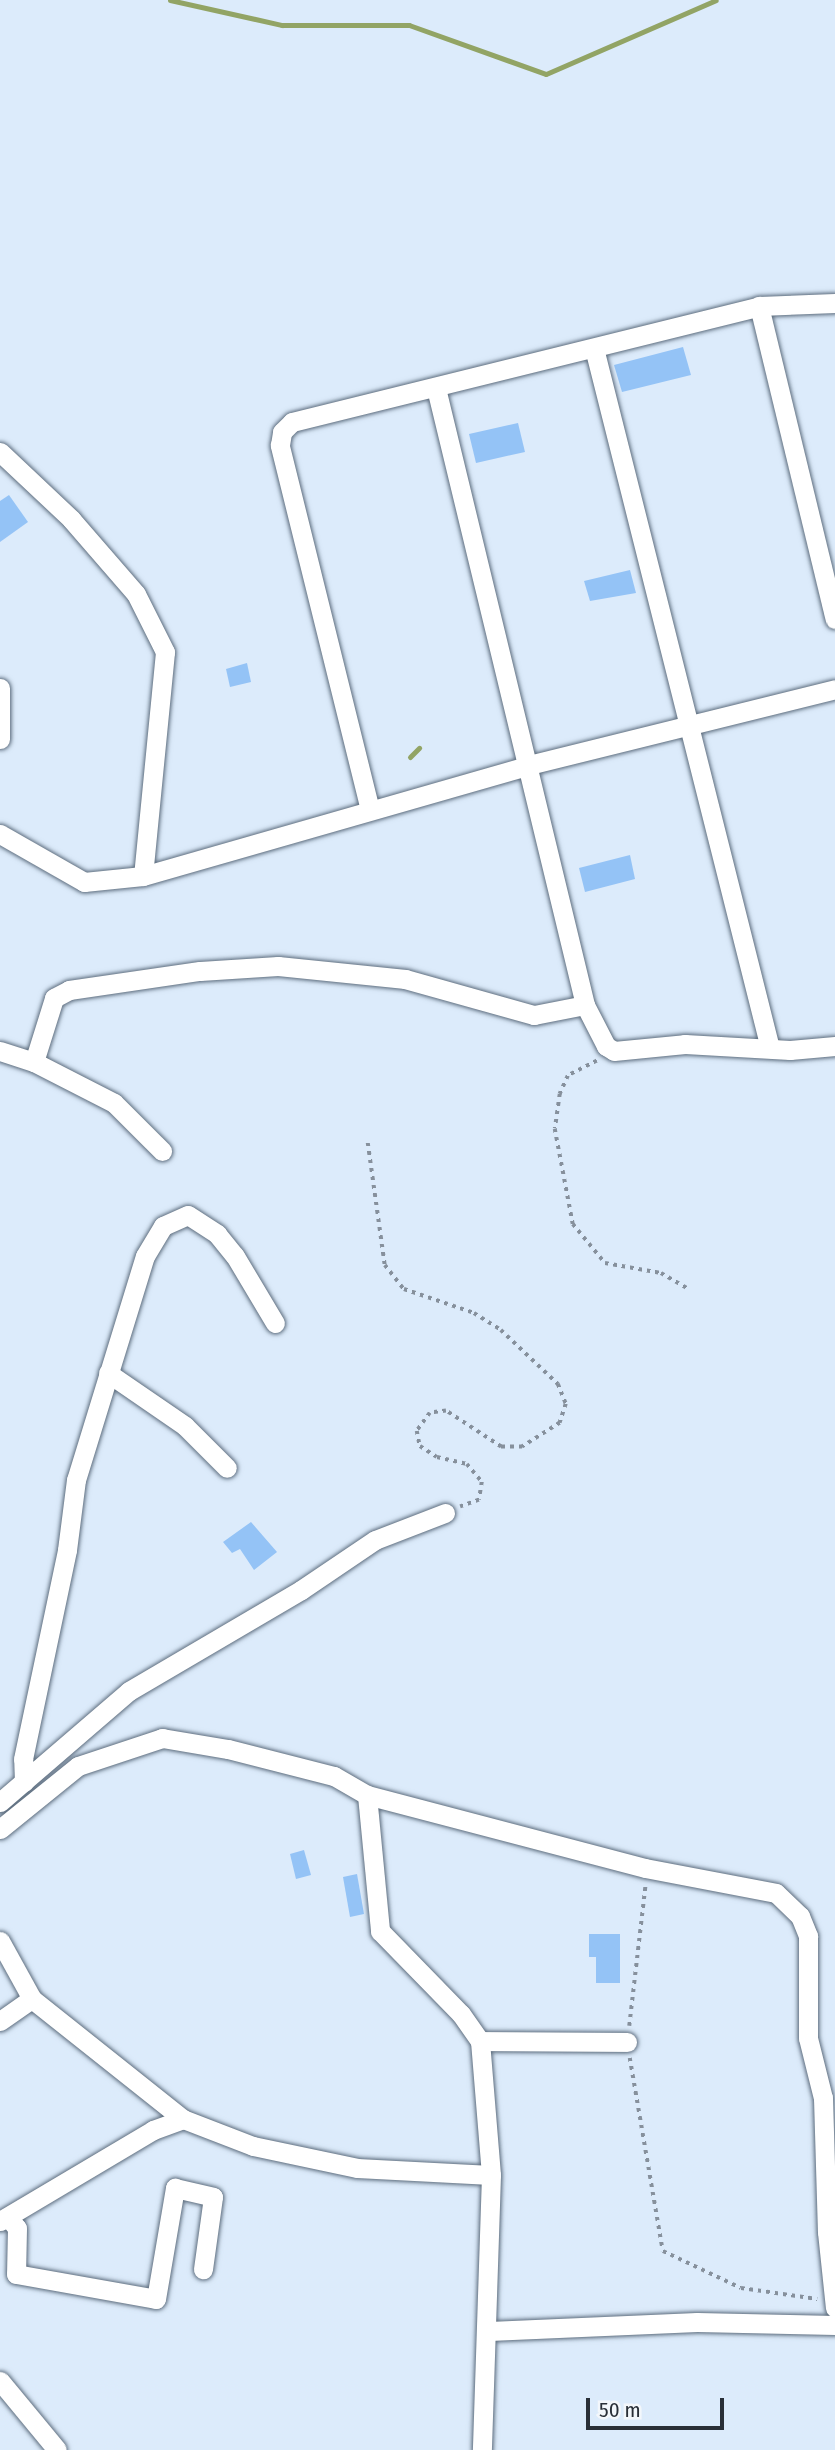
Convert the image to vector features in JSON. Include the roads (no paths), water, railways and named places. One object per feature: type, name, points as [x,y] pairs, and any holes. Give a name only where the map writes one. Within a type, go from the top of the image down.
[{"type":"street","points":[[370,810],[280,445],[282,432],[292,422],[759,306],[835,303]]},
{"type":"street","points":[[759,306],[835,619]]},
{"type":"street","points":[[594,348],[770,1048]]},
{"type":"street","points":[[436,388],[585,1005],[606,1046],[614,1051],[685,1044],[770,1048],[835,1046]]},
{"type":"street","points":[[0,452],[71,519],[136,594],[165,652],[143,876]]},
{"type":"street","points":[[0,688],[0,739]]},
{"type":"street","points":[[0,834],[84,882],[143,876],[529,765],[835,689]]},
{"type":"street","points":[[34,1062],[54,998],[69,990],[200,971],[278,966],[405,979],[534,1015],[585,1005]]},
{"type":"street","points":[[0,1051],[34,1062],[114,1102],[162,1151]]},
{"type":"street","points":[[24,1782],[23,1759],[67,1550],[76,1480],[145,1256],[168,1220],[188,1215],[217,1234],[235,1256],[275,1323]]},
{"type":"street","points":[[108,1373],[185,1426],[227,1468]]},
{"type":"street","points":[[0,1802],[129,1691],[301,1590],[375,1540],[445,1513]]},
{"type":"street","points":[[0,1829],[78,1766],[162,1738],[228,1749],[334,1776],[368,1795],[645,1868],[776,1893],[800,1916],[808,1936],[808,2038],[823,2098],[834,2305]]},
{"type":"street","points":[[368,1795],[380,1931],[461,2014],[480,2041],[491,2175],[489,2331],[482,2450]]},
{"type":"street","points":[[0,1941],[32,1999],[184,2119],[253,2146],[357,2168],[491,2175]]},
{"type":"street","points":[[0,2021],[32,1999]]},
{"type":"street","points":[[480,2041],[627,2042]]},
{"type":"street","points":[[184,2119],[153,2130],[4,2219],[17,2228],[16,2274],[156,2299],[176,2188],[213,2197],[203,2269]]},
{"type":"street","points":[[489,2331],[697,2322],[835,2325]]},
{"type":"street","points":[[0,2381],[57,2450]]},
{"type":"waterway","points":[[170,0],[282,25],[409,25],[546,74],[716,0]]},
{"type":"waterway","points":[[410,757],[419,748]]}]
